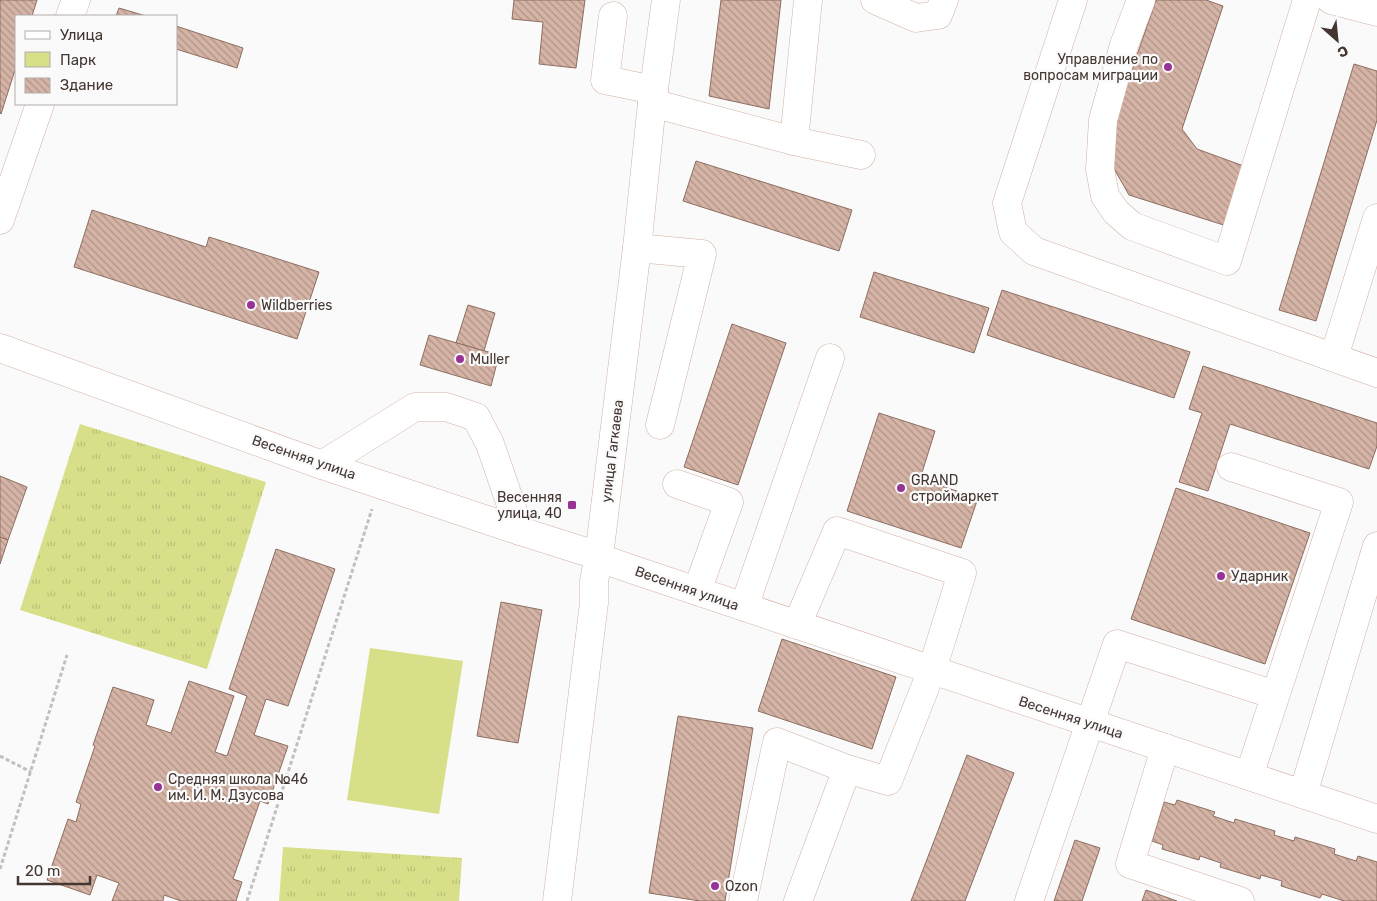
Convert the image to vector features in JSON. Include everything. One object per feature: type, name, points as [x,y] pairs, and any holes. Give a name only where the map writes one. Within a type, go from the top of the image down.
[{"type":"street","points":[[70,15],[76,0]]},
{"type":"street","name":"улица Гагкаева","points":[[557,901],[594,603],[594,581],[599,556],[666,0]]},
{"type":"street","points":[[794,141],[808,0]]},
{"type":"street","points":[[875,0],[916,18],[938,15],[944,0]]},
{"type":"street","points":[[1073,0],[1008,203],[1013,232],[1034,251],[1377,373]]},
{"type":"street","points":[[1141,0],[1124,45],[1102,120],[1100,169],[1105,196],[1116,212],[1132,226],[1227,261],[1307,0]]},
{"type":"street","points":[[1331,0],[1377,12]]},
{"type":"street","points":[[614,16],[605,80],[794,141],[861,155]]},
{"type":"street","points":[[0,220],[40,105]]},
{"type":"street","points":[[1334,357],[1377,218]]},
{"type":"street","points":[[637,248],[702,254],[660,425]]},
{"type":"street","name":"Весенняя улица","points":[[0,348],[322,465],[599,556],[608,561],[797,625],[1377,819]]},
{"type":"street","points":[[744,607],[830,358]]},
{"type":"street","points":[[322,465],[415,407],[446,407],[476,417],[490,444],[520,531]]},
{"type":"street","points":[[1231,467],[1339,502],[1249,776]]},
{"type":"street","points":[[677,484],[729,502],[697,591]]},
{"type":"street","points":[[743,901],[777,742],[847,769],[888,781],[932,670],[962,573],[837,531],[797,625]]},
{"type":"street","points":[[1303,794],[1377,546]]},
{"type":"street","points":[[1029,901],[1117,644],[1275,695]]},
{"type":"street","points":[[1165,748],[1130,864],[1240,901]]},
{"type":"street","points":[[798,901],[847,769]]},
{"type":"path","points":[[247,901],[380,484]]},
{"type":"path","points":[[0,869],[67,655]]},
{"type":"path","points":[[0,756],[31,772]]},
{"type":"green space","points":[[80,424],[266,482],[207,669],[20,610]]},
{"type":"green space","points":[[370,648],[463,661],[439,814],[347,800]]},
{"type":"green space","points":[[283,847],[462,858],[459,901],[279,901]]},
{"type":"building","points":[[0,0],[37,0],[32,15],[15,15],[15,70],[0,113]]},
{"type":"building","points":[[514,0],[585,0],[576,68],[539,64],[543,22],[512,19]]},
{"type":"building","points":[[721,0],[781,0],[769,109],[709,96]]},
{"type":"building","name":"Управление по вопросам миграции","points":[[1156,0],[1206,0],[1223,6],[1182,129],[1197,149],[1252,169],[1233,228],[1129,195],[1104,151]]},
{"type":"building","points":[[119,8],[143,15],[116,15]]},
{"type":"building","points":[[178,27],[243,48],[237,68],[178,50]]},
{"type":"building","points":[[1354,64],[1377,71],[1377,120],[1316,321],[1279,310]]},
{"type":"building","points":[[696,161],[852,210],[839,251],[683,201]]},
{"type":"building","name":"Wildberries","points":[[92,210],[206,247],[209,237],[319,272],[297,339],[74,267]]},
{"type":"building","points":[[874,272],[989,308],[974,353],[860,317]]},
{"type":"building","points":[[1002,290],[1190,352],[1174,398],[987,335]]},
{"type":"building","points":[[468,305],[495,313],[484,351],[456,343]]},
{"type":"building","points":[[732,324],[786,343],[738,485],[684,467]]},
{"type":"building","points":[[429,335],[499,355],[491,386],[420,365]]},
{"type":"building","points":[[1203,366],[1377,423],[1377,446],[1369,469],[1230,424],[1208,491],[1179,482],[1202,413],[1189,409]]},
{"type":"building","name":"GRAND строймаркет","points":[[879,413],[935,431],[920,479],[978,498],[961,548],[847,511]]},
{"type":"building","points":[[0,476],[27,487],[8,540],[0,537]]},
{"type":"building","name":"Ударник","points":[[1176,488],[1310,533],[1265,664],[1131,619]]},
{"type":"building","points":[[0,537],[8,540],[0,564]]},
{"type":"building","points":[[276,549],[335,569],[288,706],[266,699],[254,735],[288,746],[268,804],[260,801],[233,879],[242,882],[236,901],[181,901],[164,895],[163,901],[112,901],[119,883],[97,875],[90,895],[47,880],[68,819],[76,822],[81,804],[76,802],[113,687],[154,700],[146,725],[171,733],[189,681],[234,696],[215,752],[227,756],[247,696],[229,689]]},
{"type":"building","points":[[501,602],[542,610],[518,743],[477,736]]},
{"type":"building","points":[[782,639],[896,677],[872,749],[758,711]]},
{"type":"building","points":[[678,716],[753,728],[725,901],[700,901],[649,893]]},
{"type":"building","points":[[967,755],[1014,773],[965,901],[911,901]]},
{"type":"building","points":[[1177,800],[1215,812],[1213,816],[1234,823],[1235,819],[1275,831],[1274,835],[1294,841],[1295,837],[1335,849],[1334,854],[1356,861],[1358,856],[1377,862],[1377,901],[1344,901],[1322,894],[1320,898],[1281,886],[1282,881],[1261,875],[1260,879],[1220,867],[1221,863],[1200,856],[1199,860],[1162,849],[1163,845],[1152,841],[1164,802],[1175,805]]},
{"type":"building","points":[[1075,840],[1100,848],[1082,901],[1054,901]]},
{"type":"building","points":[[1146,890],[1177,901],[1142,901]]},
{"type":"place","name":"Управление по вопросам миграции","points":[[1168,67]]},
{"type":"place","name":"Wildberries","points":[[251,305]]},
{"type":"place","name":"Muller","points":[[460,359]]},
{"type":"place","name":"GRAND строймаркет","points":[[901,488]]},
{"type":"place","name":"Весенняя улица, 40","points":[[572,505]]},
{"type":"place","name":"Ударник","points":[[1221,576]]},
{"type":"place","name":"Средняя школа №46 им. И. М. Дзусова","points":[[158,787]]},
{"type":"place","name":"Ozon","points":[[715,886]]}]
